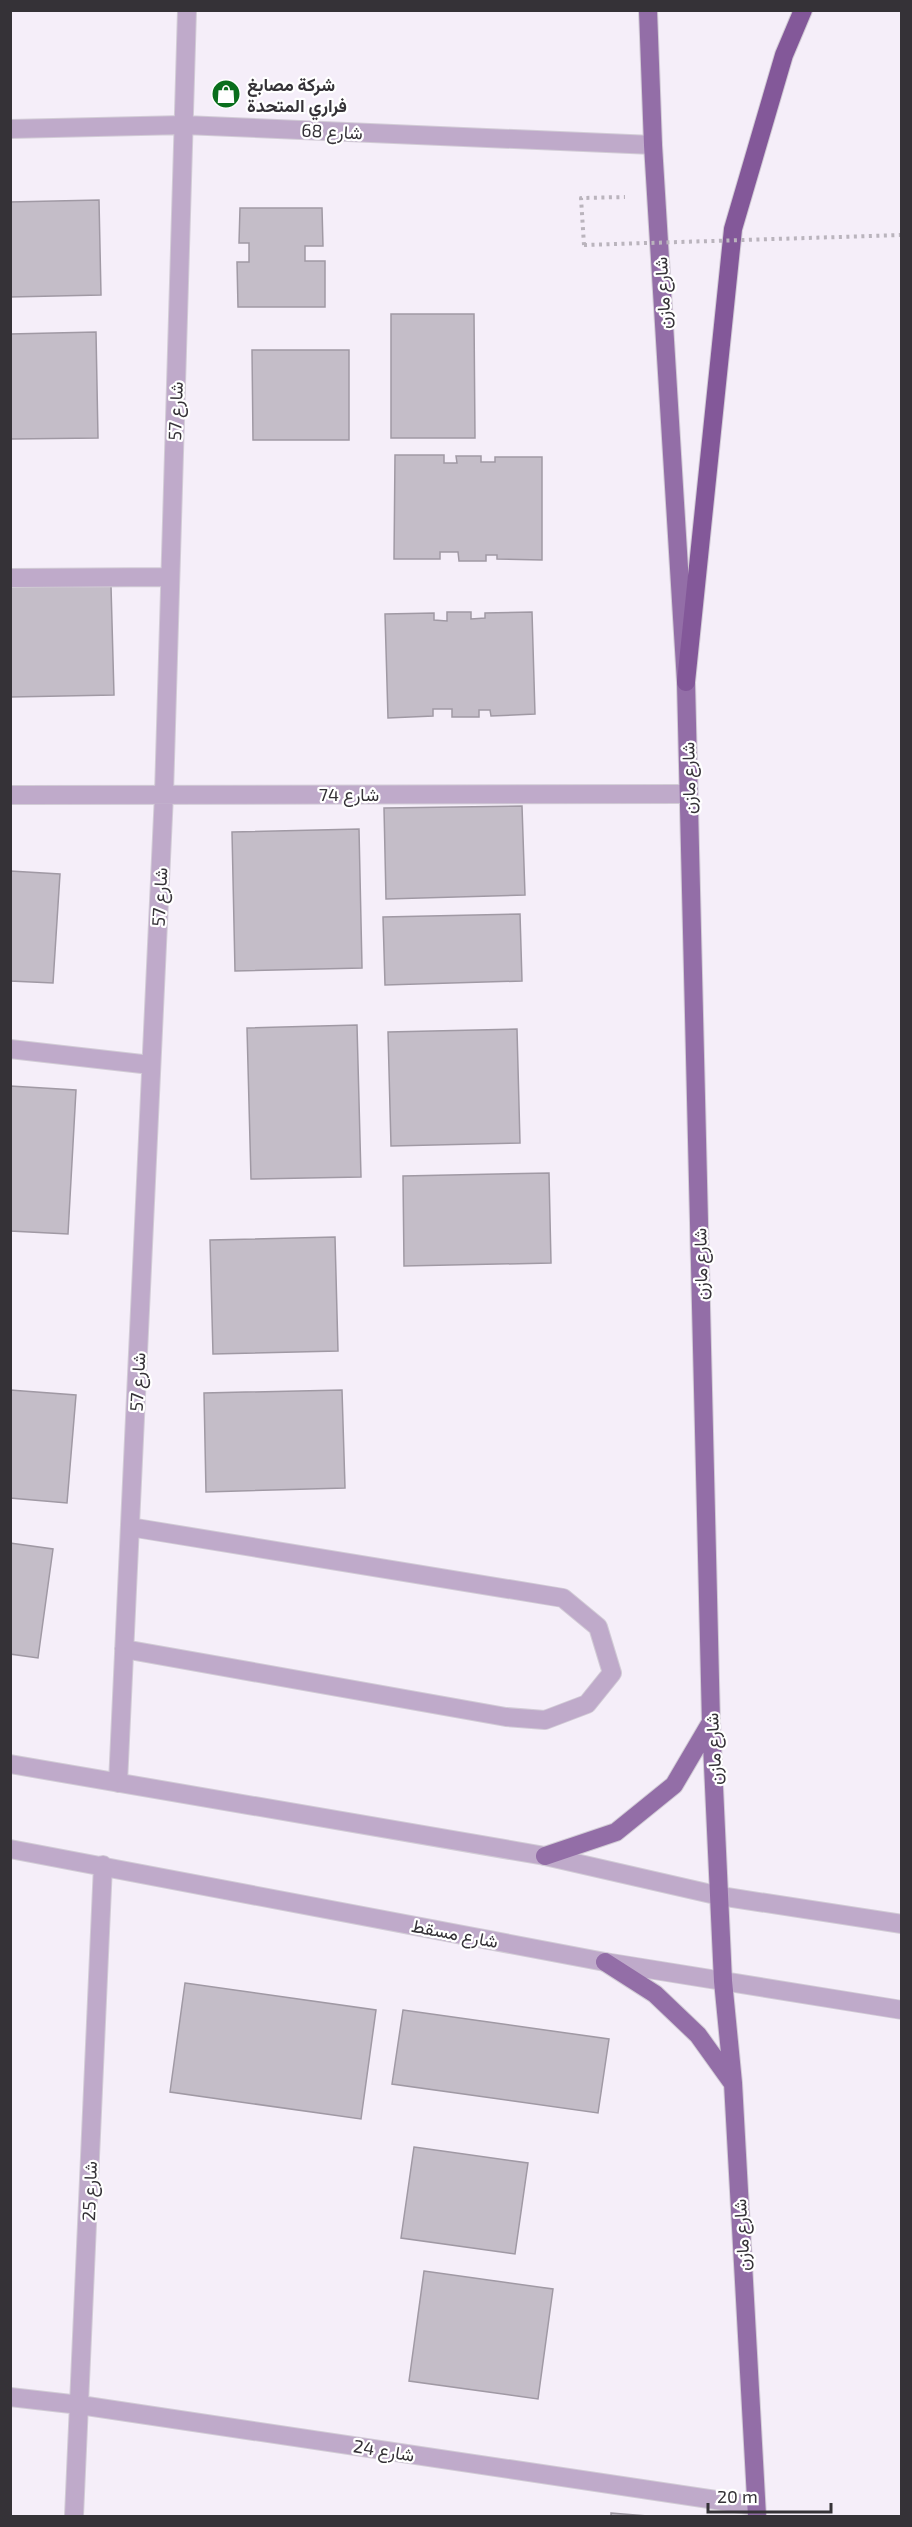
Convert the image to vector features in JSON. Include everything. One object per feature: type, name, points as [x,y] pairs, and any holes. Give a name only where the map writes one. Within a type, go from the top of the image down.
[{"type":"highway","points":[[686,682],[734,229],[784,55],[803,10]]},
{"type":"main road","name":"شارع مازن","points":[[648,10],[653,146],[686,682],[711,1722],[723,1981],[733,2083],[757,2512]]},
{"type":"main road","points":[[545,1856],[616,1832],[674,1785],[711,1722]]},
{"type":"main road","points":[[605,1962],[655,1994],[698,2035],[733,2083]]},
{"type":"street","name":"شارع 57","points":[[118,1783],[164,794],[187,10]]},
{"type":"street","name":"شارع 68","points":[[10,129],[184,125],[653,146]]},
{"type":"street","points":[[10,578],[170,577]]},
{"type":"street","name":"شارع 74","points":[[10,795],[688,794]]},
{"type":"street","points":[[10,1049],[151,1065]]},
{"type":"street","points":[[124,1649],[506,1716],[545,1720],[586,1704],[612,1673],[598,1627],[563,1598],[130,1527]]},
{"type":"street","points":[[10,1764],[545,1856],[720,1896],[902,1924]]},
{"type":"street","name":"شارع مسقط","points":[[10,1849],[104,1865],[605,1962],[902,2010]]},
{"type":"street","name":"شارع 25","points":[[74,2517],[104,1865]]},
{"type":"street","name":"شارع 24","points":[[10,2397],[80,2405],[757,2512]]},
{"type":"path","points":[[657,197],[581,198],[584,245],[902,235]]},
{"type":"building","points":[[99,200],[101,295],[10,297],[10,202]]},
{"type":"building","points":[[240,208],[322,208],[323,246],[305,246],[305,261],[325,261],[325,307],[238,307],[237,262],[249,262],[249,243],[239,243]]},
{"type":"building","points":[[391,314],[474,314],[475,438],[391,438]]},
{"type":"building","points":[[96,332],[98,438],[11,439],[10,334]]},
{"type":"building","points":[[252,350],[349,350],[349,440],[253,440]]},
{"type":"building","points":[[395,455],[444,455],[444,463],[457,463],[456,456],[481,456],[481,462],[495,462],[495,457],[542,457],[542,560],[497,559],[497,555],[486,555],[486,561],[459,561],[458,552],[440,552],[440,559],[394,559]]},
{"type":"building","points":[[111,586],[114,695],[11,697],[10,587]]},
{"type":"building","points":[[447,612],[471,612],[471,619],[485,618],[485,613],[532,612],[535,714],[491,716],[490,710],[479,710],[479,717],[452,717],[452,709],[433,709],[433,716],[388,718],[385,614],[434,613],[434,620],[447,621]]},
{"type":"building","points":[[522,806],[525,895],[386,899],[384,808]]},
{"type":"building","points":[[359,829],[362,968],[235,971],[232,832]]},
{"type":"building","points":[[10,871],[60,874],[53,983],[10,981]]},
{"type":"building","points":[[520,914],[522,981],[385,985],[383,917]]},
{"type":"building","points":[[357,1025],[361,1177],[251,1179],[247,1028]]},
{"type":"building","points":[[517,1029],[520,1143],[391,1146],[388,1032]]},
{"type":"building","points":[[10,1086],[76,1090],[68,1234],[10,1231]]},
{"type":"building","points":[[549,1173],[551,1263],[404,1266],[403,1176]]},
{"type":"building","points":[[335,1237],[338,1351],[213,1354],[210,1240]]},
{"type":"building","points":[[10,1390],[76,1395],[67,1503],[10,1498]]},
{"type":"building","points":[[342,1390],[345,1488],[206,1492],[204,1393]]},
{"type":"building","points":[[10,1543],[53,1549],[38,1658],[10,1654]]},
{"type":"building","points":[[185,1983],[376,2010],[361,2119],[170,2092]]},
{"type":"building","points":[[403,2010],[609,2039],[598,2113],[392,2084]]},
{"type":"building","points":[[414,2147],[528,2163],[515,2254],[401,2238]]},
{"type":"building","points":[[424,2271],[553,2289],[538,2399],[409,2381]]},
{"type":"building","points":[[611,2513],[648,2516],[611,2516]]},
{"type":"place","name":"شركة مصابغ فراري المتحدة","points":[[226,94]]}]
